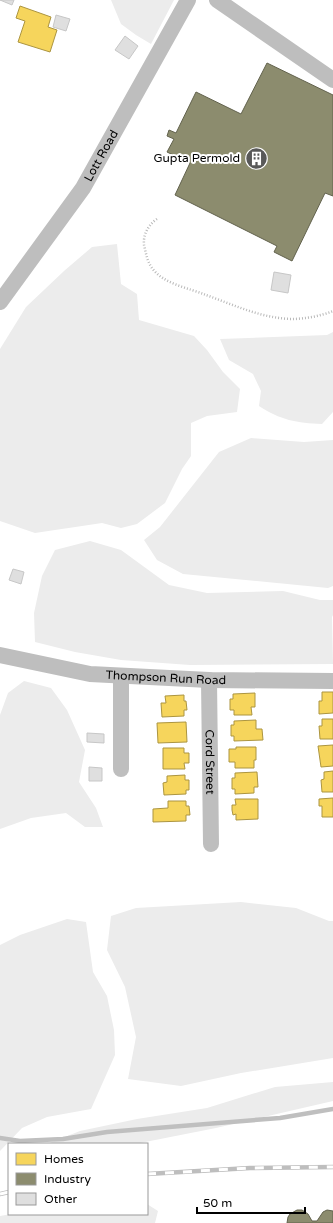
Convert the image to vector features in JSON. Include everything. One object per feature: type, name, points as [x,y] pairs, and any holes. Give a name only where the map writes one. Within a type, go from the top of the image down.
[{"type":"street","name":"Lott Road","points":[[0,302],[83,188],[188,0]]},
{"type":"street","points":[[217,0],[333,80]]},
{"type":"street","name":"Thompson Run Road","points":[[0,655],[90,674],[209,680],[333,681]]},
{"type":"street","points":[[121,769],[122,676]]},
{"type":"street","name":"Cord Street","points":[[209,680],[210,844]]},
{"type":"path","points":[[157,219],[150,223],[144,240],[146,255],[152,268],[164,278],[232,305],[269,316],[291,319],[333,311]]},
{"type":"shaded area","points":[[111,0],[174,0],[151,44],[121,24]]},
{"type":"shaded area","points":[[117,244],[121,284],[137,294],[139,320],[194,336],[207,350],[223,372],[240,389],[237,412],[207,416],[191,423],[191,456],[182,469],[165,503],[137,524],[121,528],[102,523],[35,533],[0,521],[0,349],[26,307],[64,271],[92,247]]},
{"type":"shaded area","points":[[333,332],[333,412],[322,424],[305,423],[282,418],[259,406],[261,391],[253,374],[229,360],[220,339],[327,335]]},
{"type":"shaded area","points":[[251,438],[304,442],[333,440],[333,586],[328,588],[183,574],[157,560],[144,540],[160,527],[219,452]]},
{"type":"shaded area","points":[[90,541],[121,550],[169,585],[207,593],[283,591],[320,600],[333,600],[333,664],[190,665],[121,660],[75,652],[35,642],[34,613],[42,576],[55,550]]},
{"type":"shaded area","points":[[24,681],[51,688],[67,710],[85,750],[79,782],[96,808],[103,827],[85,827],[66,813],[31,818],[0,829],[0,715],[8,693]]},
{"type":"shaded area","points":[[241,902],[296,908],[329,921],[333,921],[333,1058],[241,1073],[181,1086],[128,1079],[136,1037],[125,987],[107,950],[111,916],[136,908]]},
{"type":"shaded area","points":[[67,919],[86,922],[93,972],[107,996],[114,1030],[115,1055],[91,1109],[47,1117],[22,1128],[0,1151],[0,945],[20,935]]},
{"type":"shaded area","points":[[333,1082],[333,1101],[216,1128],[140,1143],[50,1143],[80,1131],[137,1119],[207,1108],[275,1087]]},
{"type":"shaded area","points":[[148,1205],[158,1211],[155,1223],[0,1223],[0,1216],[8,1215],[148,1215]]},
{"type":"building: Homes","points":[[20,6],[51,17],[48,27],[57,30],[50,52],[18,42],[25,21],[16,18]]},
{"type":"building: Homes","points":[[322,692],[333,692],[333,713],[319,714],[319,701],[322,701]]},
{"type":"building: Homes","points":[[255,693],[255,707],[251,707],[252,715],[234,715],[234,710],[230,710],[230,699],[233,699],[233,694]]},
{"type":"building: Homes","points":[[184,695],[187,710],[184,710],[184,716],[162,717],[161,703],[166,703],[165,696]]},
{"type":"building: Homes","points":[[322,719],[333,719],[333,739],[320,739],[319,726],[322,726]]},
{"type":"building: Homes","points":[[256,720],[256,729],[262,729],[263,740],[234,741],[234,736],[231,736],[231,725],[234,725],[234,721]]},
{"type":"building: Homes","points":[[186,722],[187,742],[158,743],[157,723]]},
{"type":"building: Homes","points":[[333,745],[333,766],[321,767],[318,746]]},
{"type":"building: Homes","points":[[236,747],[256,747],[256,760],[254,760],[254,768],[235,768],[235,762],[229,762],[229,749],[236,749]]},
{"type":"building: Homes","points":[[163,748],[184,748],[184,753],[189,753],[189,763],[184,763],[185,769],[163,769]]},
{"type":"building: Homes","points":[[333,771],[333,792],[322,792],[321,780],[324,779],[324,772]]},
{"type":"building: Homes","points":[[257,772],[258,787],[254,787],[254,793],[235,794],[235,789],[232,789],[232,778],[235,778],[235,773]]},
{"type":"building: Homes","points":[[185,775],[185,780],[189,780],[189,790],[186,790],[186,794],[164,795],[163,783],[167,782],[167,776]]},
{"type":"building: Homes","points":[[333,798],[333,817],[322,817],[322,806],[319,806],[319,799]]},
{"type":"building: Homes","points":[[235,799],[258,799],[258,819],[236,820],[236,814],[233,815],[232,810],[232,805],[236,805]]},
{"type":"building: Homes","points":[[168,801],[186,801],[186,806],[189,806],[190,815],[186,815],[186,821],[153,822],[153,809],[168,808]]},
{"type":"building: Industry","name":"Gupta Permold","points":[[267,63],[333,95],[333,196],[325,193],[292,261],[274,252],[277,246],[175,195],[190,163],[167,152],[174,139],[167,136],[169,130],[176,133],[196,92],[241,114]]},
{"type":"building: Industry","points":[[297,1210],[302,1210],[308,1214],[312,1221],[317,1221],[323,1212],[327,1210],[333,1211],[333,1223],[287,1223],[290,1214]]},
{"type":"building: Other","points":[[0,0],[14,0],[12,5]]},
{"type":"building: Other","points":[[56,15],[70,19],[66,31],[53,27]]},
{"type":"building: Other","points":[[125,36],[138,46],[129,59],[115,50]]},
{"type":"building: Other","points":[[274,272],[291,275],[288,293],[271,290]]},
{"type":"building: Other","points":[[13,569],[24,572],[21,584],[9,580]]},
{"type":"building: Other","points":[[87,733],[104,734],[104,743],[87,742]]},
{"type":"building: Other","points":[[89,767],[102,768],[102,781],[89,781]]},
{"type":"waterway","points":[[0,1138],[20,1141],[63,1139],[107,1132],[280,1118],[333,1109]]},
{"type":"railway","points":[[148,1174],[250,1168],[333,1167]]},
{"type":"railway","points":[[0,1194],[8,1192]]},
{"type":"place","name":"Gupta Permold","points":[[256,158]]}]
